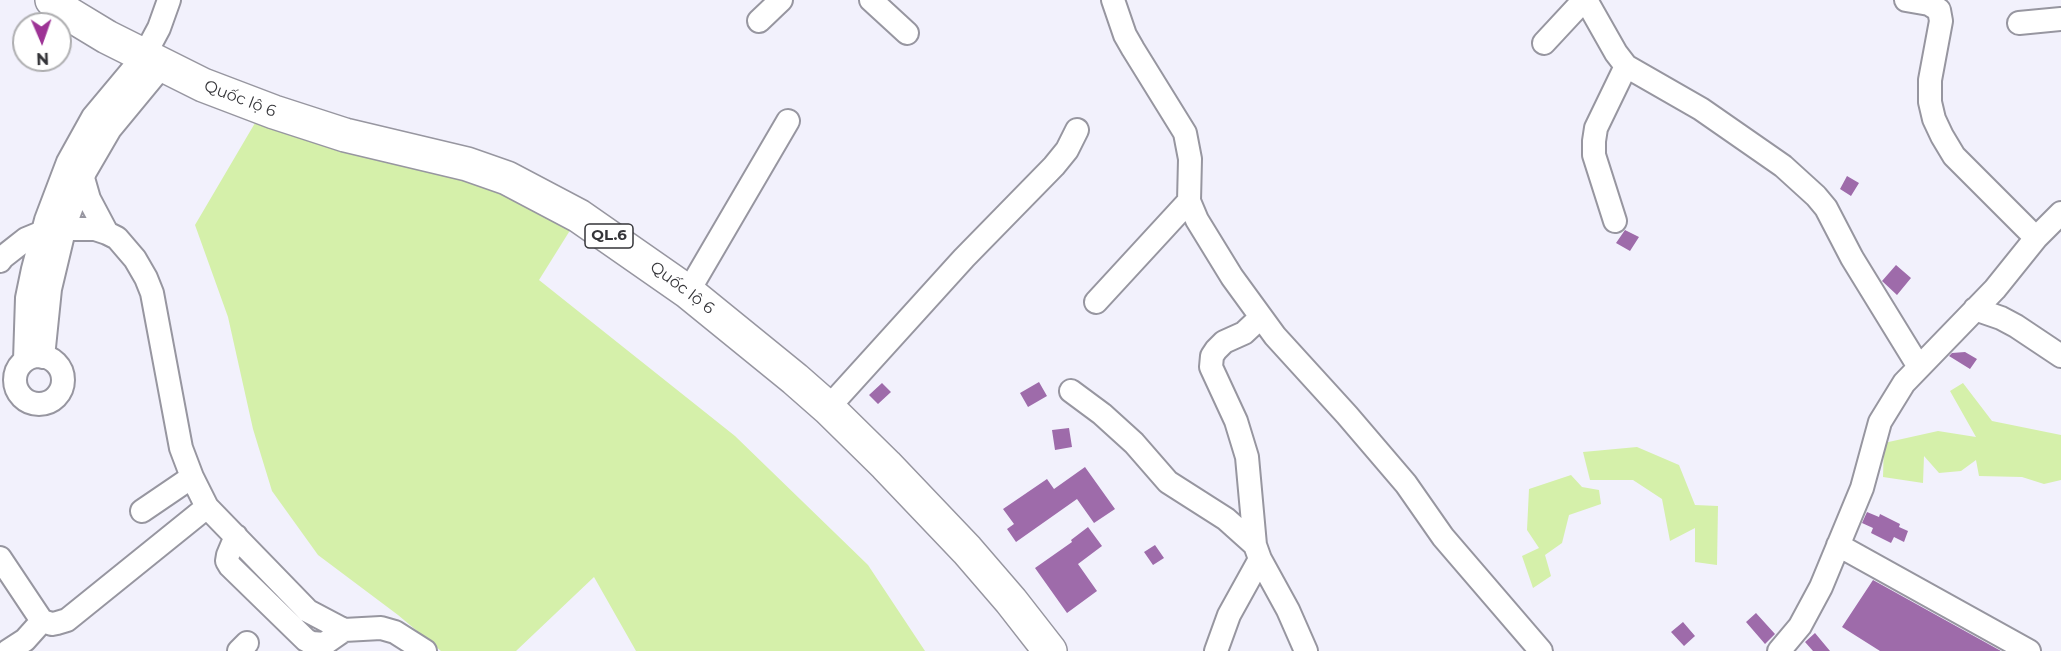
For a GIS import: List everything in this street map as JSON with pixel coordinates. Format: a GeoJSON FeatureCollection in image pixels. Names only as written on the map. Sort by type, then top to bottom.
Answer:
{"type":"FeatureCollection","features":[{"type":"Feature","properties":{"kind":"highway","name":"Quốc lộ 6"},"geometry":{"type":"LineString","coordinates":[[52,0],[78,20],[203,85],[274,112],[345,135],[467,164],[507,178],[579,216],[688,292],[828,408],[960,543],[1011,601],[1050,651]]}},
{"type":"Feature","properties":{"kind":"street"},"geometry":{"type":"LineString","coordinates":[[34,359],[27,298],[54,230],[93,117],[153,61],[159,28],[169,0]]}},
{"type":"Feature","properties":{"kind":"street"},"geometry":{"type":"LineString","coordinates":[[759,21],[781,0]]}},
{"type":"Feature","properties":{"kind":"street"},"geometry":{"type":"LineString","coordinates":[[871,0],[908,33]]}},
{"type":"Feature","properties":{"kind":"street"},"geometry":{"type":"LineString","coordinates":[[1113,0],[1125,35],[1185,133],[1190,159],[1189,201],[1218,256],[1260,318],[1407,484],[1443,537],[1541,651]]}},
{"type":"Feature","properties":{"kind":"street"},"geometry":{"type":"LineString","coordinates":[[1544,43],[1585,0],[1626,66],[1701,109],[1783,166],[1826,208],[1852,258],[1918,366]]}},
{"type":"Feature","properties":{"kind":"street"},"geometry":{"type":"LineString","coordinates":[[1906,0],[1929,4],[1939,10],[1941,21],[1930,80],[1930,102],[1934,119],[1942,136],[1954,156],[2036,238]]}},
{"type":"Feature","properties":{"kind":"street"},"geometry":{"type":"LineString","coordinates":[[2019,23],[2061,19]]}},
{"type":"Feature","properties":{"kind":"street"},"geometry":{"type":"LineString","coordinates":[[1615,221],[1594,155],[1594,141],[1596,128],[1626,66]]}},
{"type":"Feature","properties":{"kind":"street"},"geometry":{"type":"LineString","coordinates":[[688,292],[788,121]]}},
{"type":"Feature","properties":{"kind":"street"},"geometry":{"type":"LineString","coordinates":[[828,408],[964,258],[1054,166],[1067,150],[1077,130]]}},
{"type":"Feature","properties":{"kind":"street"},"geometry":{"type":"LineString","coordinates":[[74,173],[107,233]]}},
{"type":"Feature","properties":{"kind":"street"},"geometry":{"type":"LineString","coordinates":[[1096,302],[1189,201]]}},
{"type":"Feature","properties":{"kind":"street"},"geometry":{"type":"LineString","coordinates":[[1779,651],[1800,626],[1821,587],[1862,488],[1880,422],[1904,383],[2010,272],[2036,238],[2061,213]]}},
{"type":"Feature","properties":{"kind":"street"},"geometry":{"type":"LineString","coordinates":[[0,261],[26,239],[54,230],[95,229],[117,238],[135,260],[152,293],[179,439],[192,477],[207,507],[236,536],[228,555],[227,561],[230,566],[306,640],[312,643],[324,644],[344,630],[381,628],[402,636],[425,651]]}},
{"type":"Feature","properties":{"kind":"street"},"geometry":{"type":"LineString","coordinates":[[1975,309],[2016,326],[2061,356]]}},
{"type":"Feature","properties":{"kind":"street"},"geometry":{"type":"LineString","coordinates":[[1216,651],[1229,615],[1258,552],[1246,457],[1236,421],[1211,367],[1212,356],[1224,342],[1244,333],[1260,318]]}},
{"type":"Feature","properties":{"kind":"street"},"geometry":{"type":"LineString","coordinates":[[1071,392],[1102,414],[1134,443],[1168,482],[1226,519],[1258,552],[1306,651]]}},
{"type":"Feature","properties":{"kind":"street"},"geometry":{"type":"LineString","coordinates":[[142,512],[192,477]]}},
{"type":"Feature","properties":{"kind":"street"},"geometry":{"type":"LineString","coordinates":[[0,558],[42,621],[52,624],[67,620],[207,507]]}},
{"type":"Feature","properties":{"kind":"street"},"geometry":{"type":"LineString","coordinates":[[1838,545],[2029,651]]}},
{"type":"Feature","properties":{"kind":"street"},"geometry":{"type":"LineString","coordinates":[[8,651],[25,640],[42,621]]}},
{"type":"Feature","properties":{"kind":"green space"},"geometry":{"type":"Polygon","coordinates":[[[265,106],[579,216],[539,280],[735,436],[868,565],[925,651],[636,651],[594,577],[516,651],[441,651],[398,615],[318,555],[272,491],[253,429],[228,317],[195,225],[265,106]]]}},
{"type":"Feature","properties":{"kind":"green space"},"geometry":{"type":"Polygon","coordinates":[[[1963,383],[1992,421],[2061,435],[2061,480],[2044,484],[2022,477],[1979,476],[1976,460],[1961,471],[1939,473],[1924,456],[1923,483],[1883,477],[1884,443],[1938,431],[1976,437],[1950,391],[1963,383]]]}},
{"type":"Feature","properties":{"kind":"green space"},"geometry":{"type":"Polygon","coordinates":[[[1637,447],[1679,465],[1695,505],[1718,506],[1717,565],[1695,562],[1695,528],[1670,541],[1662,499],[1633,480],[1590,480],[1583,452],[1637,447]]]}},
{"type":"Feature","properties":{"kind":"green space"},"geometry":{"type":"Polygon","coordinates":[[[1571,475],[1582,487],[1599,490],[1601,504],[1569,515],[1562,543],[1545,555],[1551,576],[1533,588],[1522,556],[1539,548],[1527,530],[1529,489],[1571,475]]]}},
{"type":"Feature","properties":{"kind":"building"},"geometry":{"type":"Polygon","coordinates":[[[1847,176],[1859,183],[1851,196],[1840,189],[1847,176]]]}},
{"type":"Feature","properties":{"kind":"building"},"geometry":{"type":"Polygon","coordinates":[[[1625,230],[1639,237],[1630,251],[1616,243],[1625,230]]]}},
{"type":"Feature","properties":{"kind":"building"},"geometry":{"type":"Polygon","coordinates":[[[1896,265],[1911,278],[1897,295],[1882,281],[1896,265]]]}},
{"type":"Feature","properties":{"kind":"building"},"geometry":{"type":"Polygon","coordinates":[[[1965,352],[1977,359],[1970,369],[1949,356],[1952,353],[1965,352]]]}},
{"type":"Feature","properties":{"kind":"building"},"geometry":{"type":"Polygon","coordinates":[[[1039,382],[1047,396],[1028,407],[1020,393],[1039,382]]]}},
{"type":"Feature","properties":{"kind":"building"},"geometry":{"type":"Polygon","coordinates":[[[882,383],[891,392],[878,404],[869,395],[882,383]]]}},
{"type":"Feature","properties":{"kind":"building"},"geometry":{"type":"Polygon","coordinates":[[[1069,428],[1072,447],[1055,450],[1052,430],[1069,428]]]}},
{"type":"Feature","properties":{"kind":"building"},"geometry":{"type":"Polygon","coordinates":[[[1085,467],[1115,509],[1094,523],[1077,499],[1016,542],[1007,529],[1014,524],[1003,509],[1047,479],[1054,489],[1085,467]]]}},
{"type":"Feature","properties":{"kind":"building"},"geometry":{"type":"Polygon","coordinates":[[[1867,512],[1879,517],[1880,514],[1900,524],[1899,527],[1908,531],[1904,542],[1894,537],[1891,543],[1871,533],[1873,528],[1862,523],[1867,512]]]}},
{"type":"Feature","properties":{"kind":"building"},"geometry":{"type":"Polygon","coordinates":[[[1088,527],[1102,546],[1078,564],[1097,591],[1067,613],[1035,568],[1072,542],[1071,540],[1088,527]]]}},
{"type":"Feature","properties":{"kind":"building"},"geometry":{"type":"Polygon","coordinates":[[[1155,545],[1164,558],[1153,565],[1144,552],[1155,545]]]}},
{"type":"Feature","properties":{"kind":"building"},"geometry":{"type":"Polygon","coordinates":[[[1873,580],[2001,651],[1880,651],[1842,627],[1873,580]]]}},
{"type":"Feature","properties":{"kind":"building"},"geometry":{"type":"Polygon","coordinates":[[[1756,613],[1775,634],[1765,644],[1746,622],[1756,613]]]}},
{"type":"Feature","properties":{"kind":"building"},"geometry":{"type":"Polygon","coordinates":[[[1683,622],[1695,636],[1684,646],[1671,632],[1683,622]]]}},
{"type":"Feature","properties":{"kind":"building"},"geometry":{"type":"Polygon","coordinates":[[[1815,633],[1830,651],[1813,651],[1805,642],[1815,633]]]}}]}
